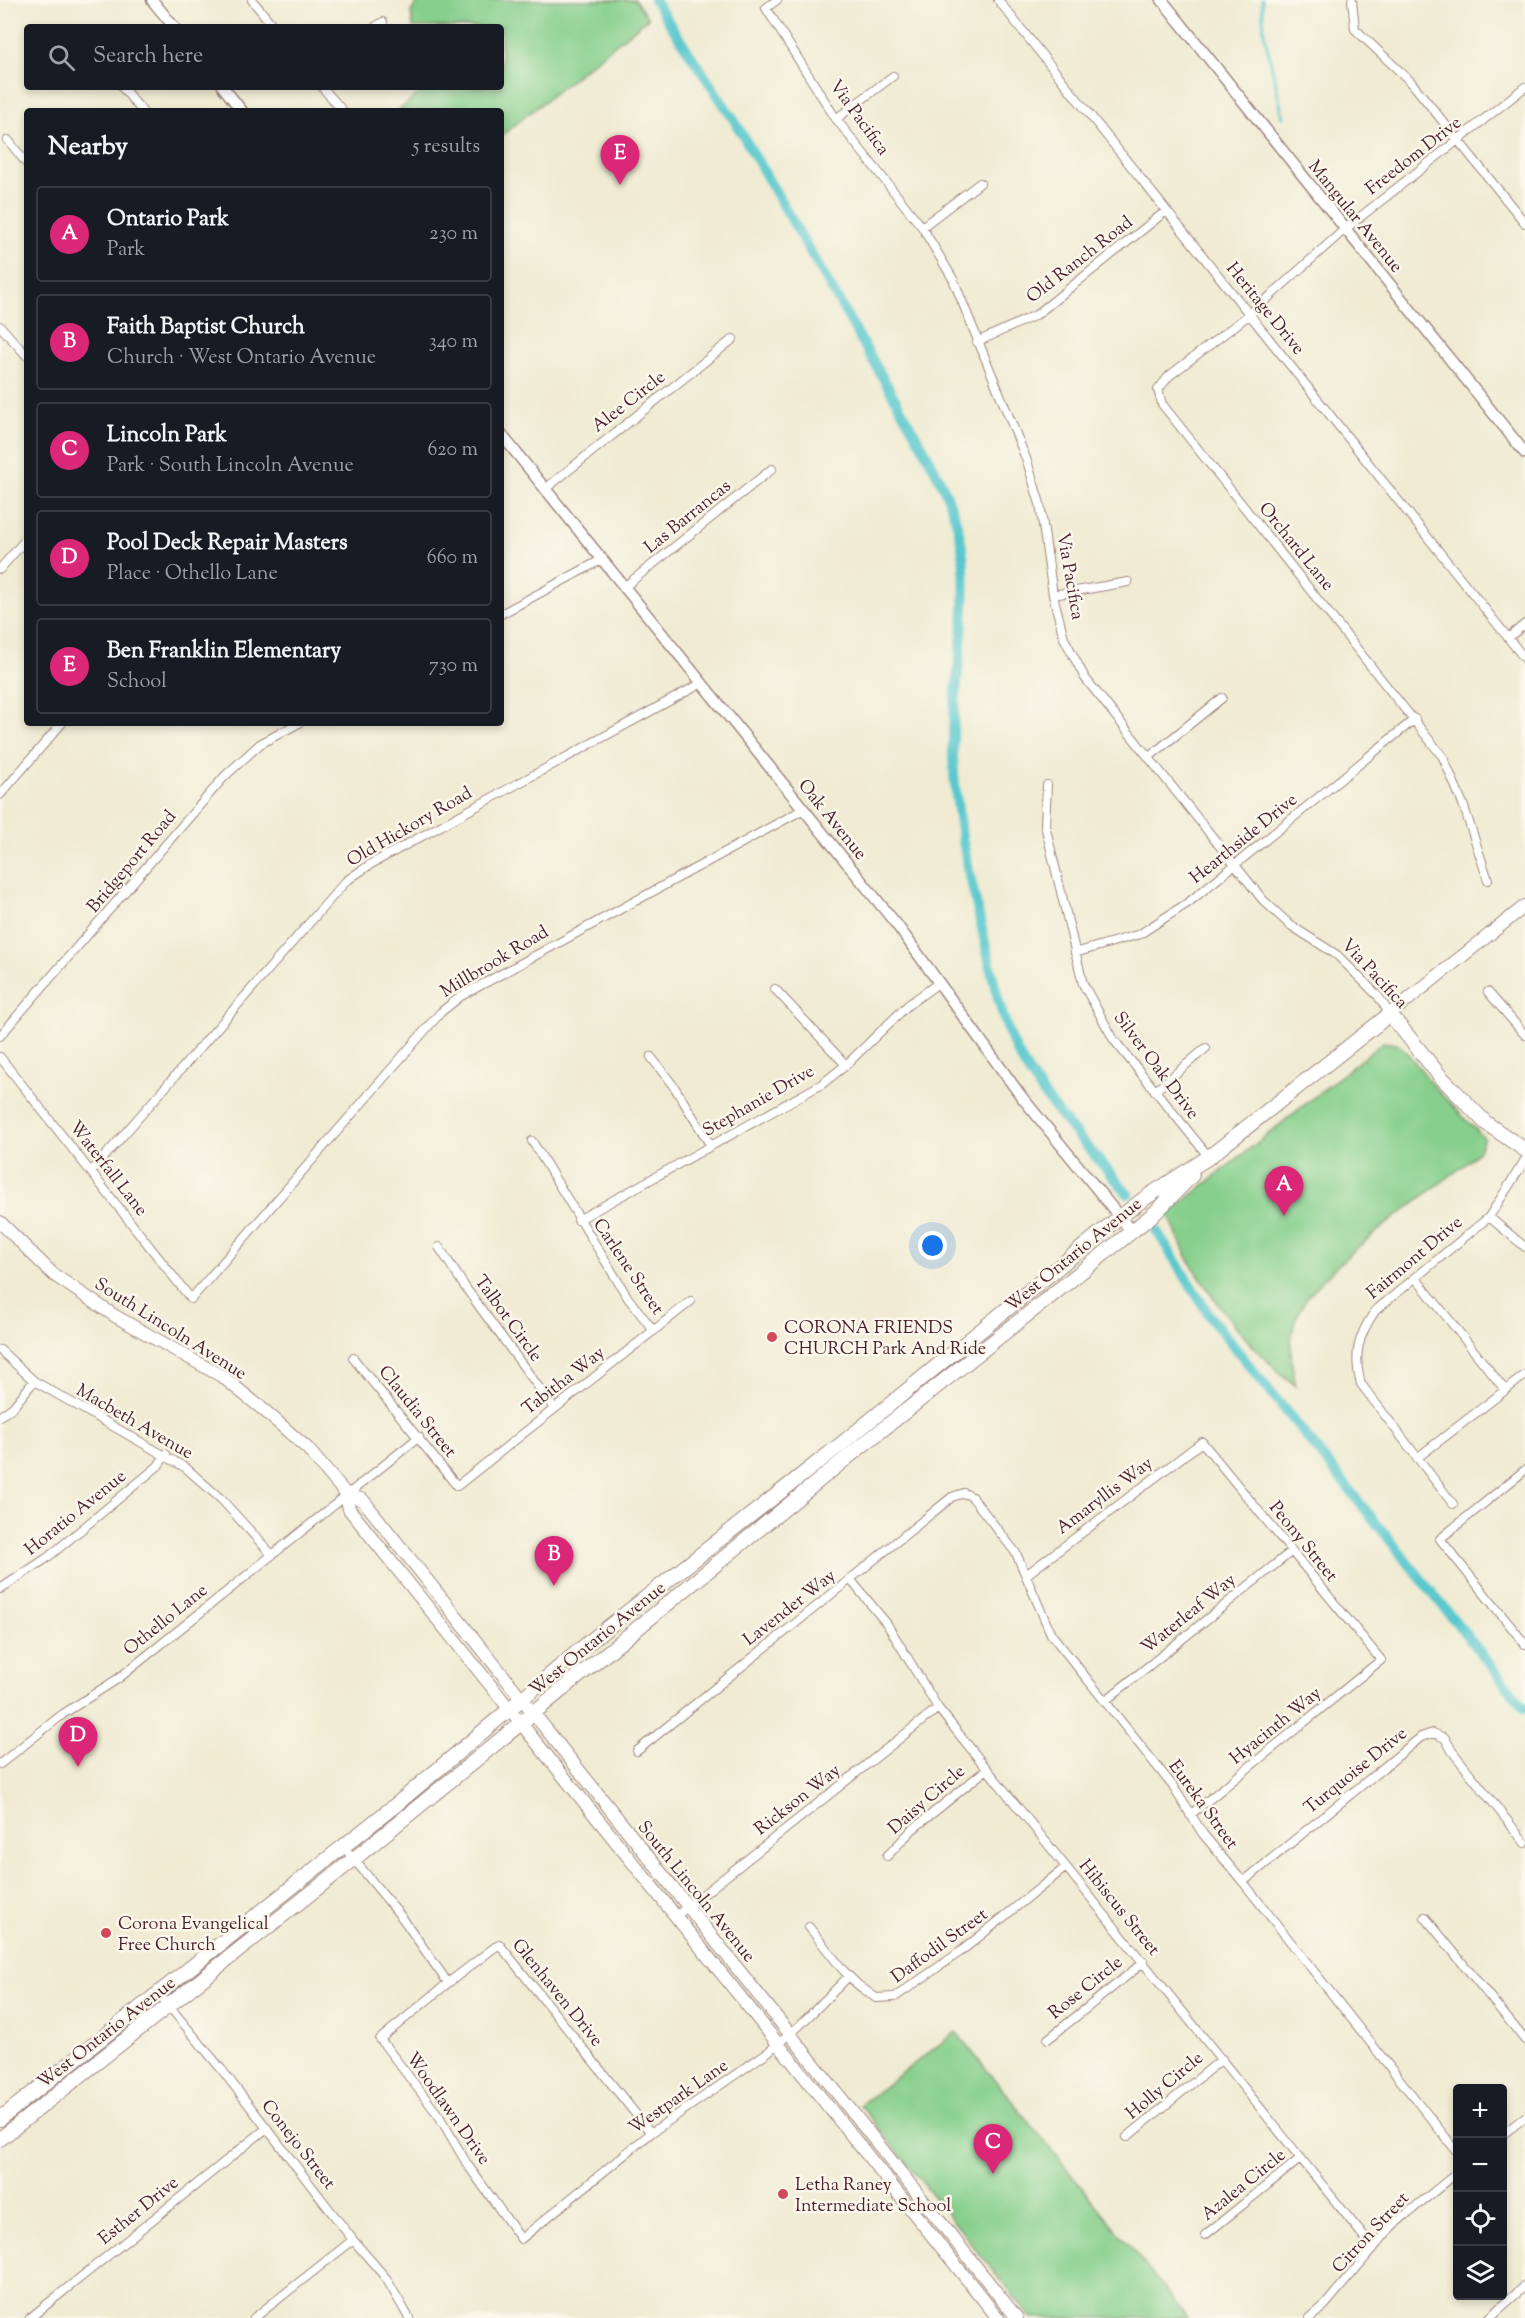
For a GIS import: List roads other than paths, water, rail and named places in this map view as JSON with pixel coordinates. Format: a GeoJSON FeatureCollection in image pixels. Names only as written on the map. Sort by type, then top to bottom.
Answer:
{"type":"FeatureCollection","features":[{"type":"Feature","properties":{"kind":"main road","name":"West Ontario Avenue"},"geometry":{"type":"LineString","coordinates":[[0,2119],[343,1846],[521,1699],[874,1418],[1120,1217],[1209,1157],[1525,906]]}},
{"type":"Feature","properties":{"kind":"main road","name":"Via Pacifica"},"geometry":{"type":"LineString","coordinates":[[1390,1014],[1440,1076],[1486,1123],[1525,1150]]}},
{"type":"Feature","properties":{"kind":"main road","name":"West Ontario Avenue"},"geometry":{"type":"LineString","coordinates":[[0,2139],[354,1859],[849,1456],[1132,1232],[1209,1157]]}},
{"type":"Feature","properties":{"kind":"main road","name":"South Lincoln Avenue"},"geometry":{"type":"LineString","coordinates":[[0,1222],[54,1275],[115,1316],[223,1377],[307,1448],[346,1494],[349,1509],[998,2318]]}},
{"type":"Feature","properties":{"kind":"main road","name":"South Lincoln Avenue"},"geometry":{"type":"LineString","coordinates":[[346,1494],[363,1500],[1017,2318]]}},
{"type":"Feature","properties":{"kind":"street"},"geometry":{"type":"LineString","coordinates":[[152,0],[172,24]]}},
{"type":"Feature","properties":{"kind":"street"},"geometry":{"type":"LineString","coordinates":[[252,0],[272,24]]}},
{"type":"Feature","properties":{"kind":"street","name":"Via Pacifica"},"geometry":{"type":"LineString","coordinates":[[777,0],[766,8],[836,119],[922,227],[953,279],[1027,461],[1040,504],[1053,595],[1064,638],[1084,678],[1263,900],[1290,925],[1337,956],[1378,996],[1390,1014]]}},
{"type":"Feature","properties":{"kind":"street","name":"Heritage Drive"},"geometry":{"type":"LineString","coordinates":[[998,0],[1525,658]]}},
{"type":"Feature","properties":{"kind":"street","name":"Mangular Avenue"},"geometry":{"type":"LineString","coordinates":[[1162,0],[1525,453]]}},
{"type":"Feature","properties":{"kind":"street"},"geometry":{"type":"LineString","coordinates":[[1352,0],[1355,30],[1411,82],[1525,223]]}},
{"type":"Feature","properties":{"kind":"street"},"geometry":{"type":"LineString","coordinates":[[836,119],[893,76]]}},
{"type":"Feature","properties":{"kind":"street","name":"Freedom Drive"},"geometry":{"type":"LineString","coordinates":[[1158,390],[1169,376],[1250,314],[1345,229],[1525,87]]}},
{"type":"Feature","properties":{"kind":"street"},"geometry":{"type":"LineString","coordinates":[[124,90],[140,108]]}},
{"type":"Feature","properties":{"kind":"street"},"geometry":{"type":"LineString","coordinates":[[225,90],[240,108]]}},
{"type":"Feature","properties":{"kind":"street"},"geometry":{"type":"LineString","coordinates":[[325,90],[341,108]]}},
{"type":"Feature","properties":{"kind":"street"},"geometry":{"type":"LineString","coordinates":[[8,140],[24,160]]}},
{"type":"Feature","properties":{"kind":"street"},"geometry":{"type":"LineString","coordinates":[[922,227],[980,183]]}},
{"type":"Feature","properties":{"kind":"street","name":"Old Ranch Road"},"geometry":{"type":"LineString","coordinates":[[977,342],[1036,315],[1166,211]]}},
{"type":"Feature","properties":{"kind":"street"},"geometry":{"type":"LineString","coordinates":[[0,326],[24,353]]}},
{"type":"Feature","properties":{"kind":"street","name":"Alee Circle"},"geometry":{"type":"LineString","coordinates":[[545,489],[733,339]]}},
{"type":"Feature","properties":{"kind":"street","name":"Orchard Lane"},"geometry":{"type":"LineString","coordinates":[[1158,390],[1162,404],[1443,757],[1464,804],[1488,880]]}},
{"type":"Feature","properties":{"kind":"street","name":"Oak Avenue"},"geometry":{"type":"LineString","coordinates":[[504,438],[897,925],[937,984],[1021,1096],[1132,1232]]}},
{"type":"Feature","properties":{"kind":"street","name":"Las Barrancas"},"geometry":{"type":"LineString","coordinates":[[623,588],[772,469]]}},
{"type":"Feature","properties":{"kind":"street"},"geometry":{"type":"LineString","coordinates":[[0,569],[24,541]]}},
{"type":"Feature","properties":{"kind":"street"},"geometry":{"type":"LineString","coordinates":[[504,612],[601,560]]}},
{"type":"Feature","properties":{"kind":"street"},"geometry":{"type":"LineString","coordinates":[[1053,595],[1128,582]]}},
{"type":"Feature","properties":{"kind":"street"},"geometry":{"type":"LineString","coordinates":[[1509,637],[1525,624]]}},
{"type":"Feature","properties":{"kind":"street","name":"Old Hickory Road"},"geometry":{"type":"LineString","coordinates":[[91,1172],[346,881],[381,858],[702,683]]}},
{"type":"Feature","properties":{"kind":"street"},"geometry":{"type":"LineString","coordinates":[[1149,757],[1222,698]]}},
{"type":"Feature","properties":{"kind":"street","name":"Hearthside Drive"},"geometry":{"type":"LineString","coordinates":[[1075,953],[1140,934],[1189,902],[1415,719]]}},
{"type":"Feature","properties":{"kind":"street"},"geometry":{"type":"LineString","coordinates":[[0,795],[59,726]]}},
{"type":"Feature","properties":{"kind":"street","name":"Bridgeport Road"},"geometry":{"type":"LineString","coordinates":[[0,1036],[225,776],[260,744],[293,726]]}},
{"type":"Feature","properties":{"kind":"street","name":"Silver Oak Drive"},"geometry":{"type":"LineString","coordinates":[[1047,785],[1045,825],[1083,984],[1114,1040],[1209,1157]]}},
{"type":"Feature","properties":{"kind":"street","name":"Millbrook Road"},"geometry":{"type":"LineString","coordinates":[[190,1299],[441,1012],[461,996],[804,809]]}},
{"type":"Feature","properties":{"kind":"street","name":"Stephanie Drive"},"geometry":{"type":"LineString","coordinates":[[578,1220],[794,1101],[846,1065],[880,1029],[937,984]]}},
{"type":"Feature","properties":{"kind":"street"},"geometry":{"type":"LineString","coordinates":[[775,989],[846,1065]]}},
{"type":"Feature","properties":{"kind":"street"},"geometry":{"type":"LineString","coordinates":[[1488,992],[1525,1035]]}},
{"type":"Feature","properties":{"kind":"street"},"geometry":{"type":"LineString","coordinates":[[1155,1091],[1206,1048]]}},
{"type":"Feature","properties":{"kind":"street","name":"Waterfall Lane"},"geometry":{"type":"LineString","coordinates":[[0,1057],[190,1299]]}},
{"type":"Feature","properties":{"kind":"street"},"geometry":{"type":"LineString","coordinates":[[651,1057],[675,1088],[711,1146]]}},
{"type":"Feature","properties":{"kind":"street","name":"Carlene Street"},"geometry":{"type":"LineString","coordinates":[[532,1141],[578,1220],[628,1298],[654,1331]]}},
{"type":"Feature","properties":{"kind":"street","name":"Fairmont Drive"},"geometry":{"type":"LineString","coordinates":[[1453,1504],[1373,1404],[1361,1384],[1355,1364],[1362,1329],[1375,1311],[1489,1216],[1525,1160]]}},
{"type":"Feature","properties":{"kind":"street"},"geometry":{"type":"LineString","coordinates":[[1489,1216],[1525,1247]]}},
{"type":"Feature","properties":{"kind":"street","name":"Talbot Circle"},"geometry":{"type":"LineString","coordinates":[[439,1247],[465,1287],[554,1408]]}},
{"type":"Feature","properties":{"kind":"street"},"geometry":{"type":"LineString","coordinates":[[1415,1277],[1505,1390]]}},
{"type":"Feature","properties":{"kind":"street","name":"Tabitha Way"},"geometry":{"type":"LineString","coordinates":[[457,1486],[691,1301]]}},
{"type":"Feature","properties":{"kind":"street","name":"Macbeth Avenue"},"geometry":{"type":"LineString","coordinates":[[0,1350],[34,1381],[166,1454],[222,1500],[272,1555]]}},
{"type":"Feature","properties":{"kind":"street","name":"Claudia Street"},"geometry":{"type":"LineString","coordinates":[[353,1358],[457,1486]]}},
{"type":"Feature","properties":{"kind":"street"},"geometry":{"type":"LineString","coordinates":[[1417,1458],[1525,1375]]}},
{"type":"Feature","properties":{"kind":"street"},"geometry":{"type":"LineString","coordinates":[[0,1416],[13,1407],[34,1381]]}},
{"type":"Feature","properties":{"kind":"street","name":"Othello Lane"},"geometry":{"type":"LineString","coordinates":[[0,1764],[63,1714],[119,1678],[419,1437]]}},
{"type":"Feature","properties":{"kind":"street","name":"Peony Street"},"geometry":{"type":"LineString","coordinates":[[1202,1442],[1381,1660]]}},
{"type":"Feature","properties":{"kind":"street","name":"Amaryllis Way"},"geometry":{"type":"LineString","coordinates":[[1026,1575],[1202,1442]]}},
{"type":"Feature","properties":{"kind":"street","name":"Horatio Avenue"},"geometry":{"type":"LineString","coordinates":[[0,1589],[47,1558],[158,1466],[166,1454]]}},
{"type":"Feature","properties":{"kind":"street"},"geometry":{"type":"LineString","coordinates":[[1525,1470],[1440,1539],[1525,1644]]}},
{"type":"Feature","properties":{"kind":"street","name":"Eureka Street"},"geometry":{"type":"LineString","coordinates":[[964,1493],[972,1497],[1016,1553],[1051,1634],[1172,1785],[1203,1834],[1453,2147]]}},
{"type":"Feature","properties":{"kind":"street","name":"Lavender Way"},"geometry":{"type":"LineString","coordinates":[[637,1751],[952,1497],[964,1493]]}},
{"type":"Feature","properties":{"kind":"street","name":"Waterleaf Way"},"geometry":{"type":"LineString","coordinates":[[1105,1701],[1292,1551]]}},
{"type":"Feature","properties":{"kind":"street","name":"Hibiscus Street"},"geometry":{"type":"LineString","coordinates":[[850,1579],[886,1624],[938,1708],[1374,2248]]}},
{"type":"Feature","properties":{"kind":"street","name":"Hyacinth Way"},"geometry":{"type":"LineString","coordinates":[[1190,1815],[1381,1660]]}},
{"type":"Feature","properties":{"kind":"street","name":"Rickson Way"},"geometry":{"type":"LineString","coordinates":[[676,1916],[938,1708]]}},
{"type":"Feature","properties":{"kind":"street","name":"Turquoise Drive"},"geometry":{"type":"LineString","coordinates":[[1243,1882],[1421,1737],[1433,1733],[1445,1738],[1452,1751],[1525,1843]]}},
{"type":"Feature","properties":{"kind":"street","name":"Daisy Circle"},"geometry":{"type":"LineString","coordinates":[[887,1856],[912,1830],[987,1769]]}},
{"type":"Feature","properties":{"kind":"street"},"geometry":{"type":"LineString","coordinates":[[343,1846],[403,1919],[448,1983]]}},
{"type":"Feature","properties":{"kind":"street","name":"Daffodil Street"},"geometry":{"type":"LineString","coordinates":[[809,1927],[849,1976],[876,1998],[895,1997],[960,1952],[1066,1867]]}},
{"type":"Feature","properties":{"kind":"street"},"geometry":{"type":"LineString","coordinates":[[1425,1917],[1525,2040]]}},
{"type":"Feature","properties":{"kind":"street","name":"Glenhaven Drive"},"geometry":{"type":"LineString","coordinates":[[448,1983],[499,1944],[651,2133]]}},
{"type":"Feature","properties":{"kind":"street","name":"Rose Circle"},"geometry":{"type":"LineString","coordinates":[[1048,2039],[1144,1962]]}},
{"type":"Feature","properties":{"kind":"street","name":"Westpark Lane"},"geometry":{"type":"LineString","coordinates":[[521,2240],[651,2133],[717,2090],[789,2035],[849,1976]]}},
{"type":"Feature","properties":{"kind":"street","name":"Woodlawn Drive"},"geometry":{"type":"LineString","coordinates":[[448,1983],[380,2039],[439,2116],[467,2164],[521,2240]]}},
{"type":"Feature","properties":{"kind":"street","name":"Conejo Street"},"geometry":{"type":"LineString","coordinates":[[159,1994],[267,2128],[353,2240],[386,2278],[409,2318]]}},
{"type":"Feature","properties":{"kind":"street","name":"Holly Circle"},"geometry":{"type":"LineString","coordinates":[[1127,2137],[1222,2059]]}},
{"type":"Feature","properties":{"kind":"street"},"geometry":{"type":"LineString","coordinates":[[1507,2132],[1525,2117]]}},
{"type":"Feature","properties":{"kind":"street","name":"Esther Drive"},"geometry":{"type":"LineString","coordinates":[[30,2318],[267,2128]]}},
{"type":"Feature","properties":{"kind":"street","name":"Azalea Circle"},"geometry":{"type":"LineString","coordinates":[[1205,2235],[1301,2158]]}},
{"type":"Feature","properties":{"kind":"street","name":"Citron Street"},"geometry":{"type":"LineString","coordinates":[[1310,2318],[1325,2305],[1393,2225],[1453,2176]]}},
{"type":"Feature","properties":{"kind":"street"},"geometry":{"type":"LineString","coordinates":[[254,2318],[353,2240]]}},
{"type":"Feature","properties":{"kind":"street"},"geometry":{"type":"LineString","coordinates":[[1489,2318],[1525,2286]]}},
{"type":"Feature","properties":{"kind":"waterway"},"geometry":{"type":"LineString","coordinates":[[654,0],[734,120],[924,449],[949,500],[961,541],[964,580],[964,605],[953,730],[954,778],[964,847],[999,1002],[1015,1048],[1034,1080],[1059,1114],[1128,1194]]}},
{"type":"Feature","properties":{"kind":"waterway"},"geometry":{"type":"LineString","coordinates":[[1262,0],[1264,32],[1283,117]]}},
{"type":"Feature","properties":{"kind":"waterway"},"geometry":{"type":"LineString","coordinates":[[1156,1230],[1211,1318],[1525,1708]]}},
{"type":"Feature","properties":{"kind":"place","name":"Ben Franklin Elementary"},"geometry":{"type":"Point","coordinates":[620,185]}},
{"type":"Feature","properties":{"kind":"place","name":"Ontario Park"},"geometry":{"type":"Point","coordinates":[1284,1216]}},
{"type":"Feature","properties":{"kind":"place","name":"CORONA FRIENDS CHURCH Park And Ride"},"geometry":{"type":"Point","coordinates":[772,1337]}},
{"type":"Feature","properties":{"kind":"place","name":"Faith Baptist Church"},"geometry":{"type":"Point","coordinates":[554,1586]}},
{"type":"Feature","properties":{"kind":"place","name":"Pool Deck Repair Masters"},"geometry":{"type":"Point","coordinates":[78,1767]}},
{"type":"Feature","properties":{"kind":"place","name":"Corona Evangelical Free Church"},"geometry":{"type":"Point","coordinates":[106,1933]}},
{"type":"Feature","properties":{"kind":"place","name":"Lincoln Park"},"geometry":{"type":"Point","coordinates":[993,2174]}},
{"type":"Feature","properties":{"kind":"place","name":"Letha Raney Intermediate School"},"geometry":{"type":"Point","coordinates":[783,2194]}}]}
